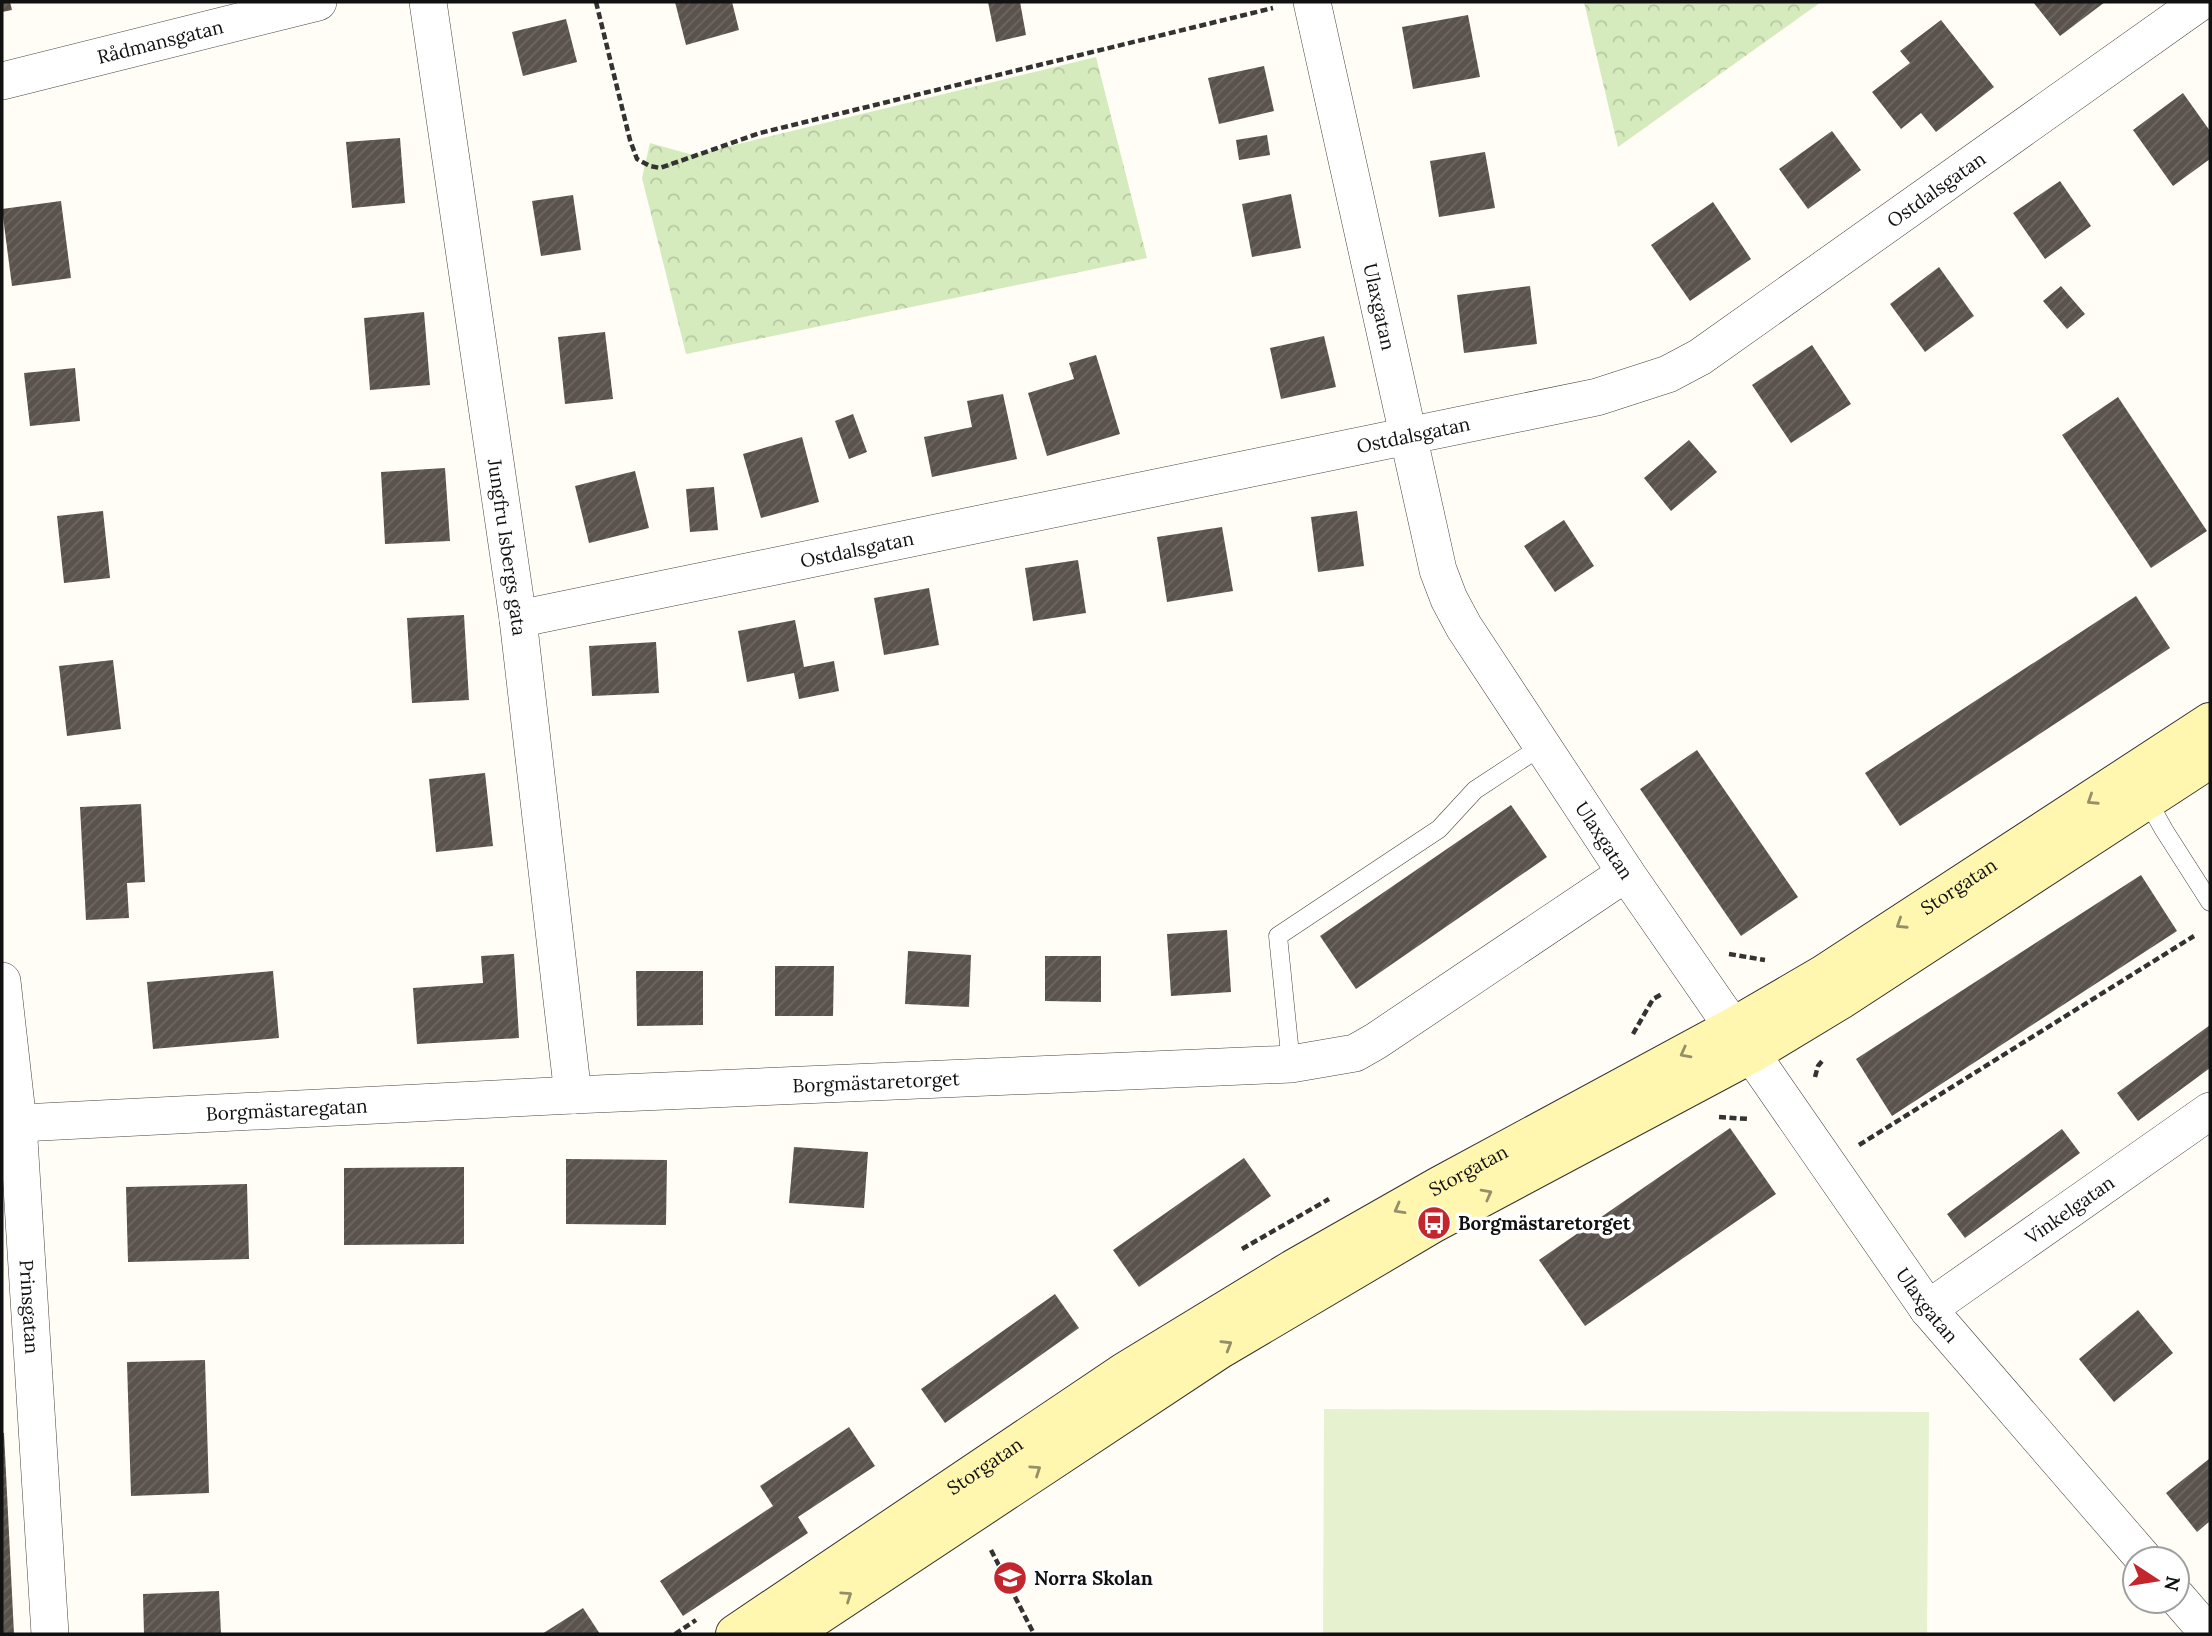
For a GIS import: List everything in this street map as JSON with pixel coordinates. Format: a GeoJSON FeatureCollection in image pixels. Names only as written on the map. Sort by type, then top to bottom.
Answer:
{"type":"FeatureCollection","features":[{"type":"Feature","properties":{"kind":"main road","name":"Storgatan"},"geometry":{"type":"LineString","coordinates":[[735,1634],[1124,1372],[1293,1269],[1452,1179],[1743,1040],[1839,1001],[2140,787],[2210,722]]}},
{"type":"Feature","properties":{"kind":"main road","name":"Storgatan"},"geometry":{"type":"LineString","coordinates":[[2140,787],[2210,759]]}},
{"type":"Feature","properties":{"kind":"main road","name":"Storgatan"},"geometry":{"type":"LineString","coordinates":[[790,1634],[1219,1350],[1743,1040]]}},
{"type":"Feature","properties":{"kind":"street","name":"Rådmansgatan"},"geometry":{"type":"LineString","coordinates":[[2,81],[318,2]]}},
{"type":"Feature","properties":{"kind":"street","name":"Jungfru Isbergs gata"},"geometry":{"type":"LineString","coordinates":[[428,2],[518,619],[573,1095]]}},
{"type":"Feature","properties":{"kind":"street","name":"Ulaxgatan"},"geometry":{"type":"LineString","coordinates":[[1312,2],[1438,570],[1449,599],[1464,627],[1626,873],[1928,1309],[2132,1545]]}},
{"type":"Feature","properties":{"kind":"street","name":"Ostdalsgatan"},"geometry":{"type":"LineString","coordinates":[[518,619],[1597,397],[1668,374],[1700,357],[2200,2]]}},
{"type":"Feature","properties":{"kind":"street","name":"Borgmästaretorget"},"geometry":{"type":"LineString","coordinates":[[573,1095],[1291,1064],[1355,1053],[1626,873]]}},
{"type":"Feature","properties":{"kind":"street","name":"Prinsgatan"},"geometry":{"type":"LineString","coordinates":[[2,981],[10,1124],[50,1634]]}},
{"type":"Feature","properties":{"kind":"street","name":"Borgmästaregatan"},"geometry":{"type":"LineString","coordinates":[[10,1124],[573,1095]]}},
{"type":"Feature","properties":{"kind":"street","name":"Vinkelgatan"},"geometry":{"type":"LineString","coordinates":[[1928,1309],[2210,1111]]}},
{"type":"Feature","properties":{"kind":"street"},"geometry":{"type":"LineString","coordinates":[[2191,1613],[2209,1634]]}},
{"type":"Feature","properties":{"kind":"lane"},"geometry":{"type":"LineString","coordinates":[[1291,1064],[1278,936],[1439,829],[1475,790],[1542,746]]}},
{"type":"Feature","properties":{"kind":"lane"},"geometry":{"type":"LineString","coordinates":[[2140,787],[2210,902]]}},
{"type":"Feature","properties":{"kind":"path"},"geometry":{"type":"LineString","coordinates":[[596,2],[637,159],[660,168],[760,133],[1274,8]]}},
{"type":"Feature","properties":{"kind":"path"},"geometry":{"type":"LineString","coordinates":[[1829,1164],[2194,936]]}},
{"type":"Feature","properties":{"kind":"path"},"geometry":{"type":"LineString","coordinates":[[989,1546],[1034,1634]]}},
{"type":"Feature","properties":{"kind":"green space"},"geometry":{"type":"Polygon","coordinates":[[[1584,2],[1821,2],[1618,147],[1584,2]]]}},
{"type":"Feature","properties":{"kind":"green space"},"geometry":{"type":"Polygon","coordinates":[[[1096,57],[1147,258],[686,354],[642,178],[650,143],[693,155],[1096,57]]]}},
{"type":"Feature","properties":{"kind":"green space"},"geometry":{"type":"Polygon","coordinates":[[[1324,1409],[1929,1412],[1927,1634],[1323,1634],[1324,1409]]]}},
{"type":"Feature","properties":{"kind":"building"},"geometry":{"type":"Polygon","coordinates":[[[2,2],[10,2],[12,10],[2,12],[2,2]]]}},
{"type":"Feature","properties":{"kind":"building"},"geometry":{"type":"Polygon","coordinates":[[[675,2],[732,2],[739,30],[686,45],[675,2]]]}},
{"type":"Feature","properties":{"kind":"building"},"geometry":{"type":"Polygon","coordinates":[[[988,2],[1020,2],[1026,35],[996,42],[988,2]]]}},
{"type":"Feature","properties":{"kind":"building"},"geometry":{"type":"Polygon","coordinates":[[[2033,2],[2105,2],[2060,36],[2033,2]]]}},
{"type":"Feature","properties":{"kind":"building"},"geometry":{"type":"Polygon","coordinates":[[[1468,15],[1480,77],[1413,89],[1402,27],[1468,15]]]}},
{"type":"Feature","properties":{"kind":"building"},"geometry":{"type":"Polygon","coordinates":[[[566,19],[577,62],[523,76],[512,32],[566,19]]]}},
{"type":"Feature","properties":{"kind":"building"},"geometry":{"type":"Polygon","coordinates":[[[1941,20],[1994,87],[1936,132],[1921,113],[1901,129],[1872,92],[1910,63],[1900,51],[1941,20]]]}},
{"type":"Feature","properties":{"kind":"building"},"geometry":{"type":"Polygon","coordinates":[[[1264,66],[1274,111],[1219,124],[1208,78],[1264,66]]]}},
{"type":"Feature","properties":{"kind":"building"},"geometry":{"type":"Polygon","coordinates":[[[2183,93],[2210,131],[2210,159],[2173,186],[2133,130],[2183,93]]]}},
{"type":"Feature","properties":{"kind":"building"},"geometry":{"type":"Polygon","coordinates":[[[1832,131],[1861,170],[1808,209],[1779,169],[1832,131]]]}},
{"type":"Feature","properties":{"kind":"building"},"geometry":{"type":"Polygon","coordinates":[[[1267,135],[1270,155],[1239,160],[1236,140],[1267,135]]]}},
{"type":"Feature","properties":{"kind":"building"},"geometry":{"type":"Polygon","coordinates":[[[400,138],[405,203],[352,208],[346,142],[400,138]]]}},
{"type":"Feature","properties":{"kind":"building"},"geometry":{"type":"Polygon","coordinates":[[[1485,152],[1495,208],[1439,217],[1430,161],[1485,152]]]}},
{"type":"Feature","properties":{"kind":"building"},"geometry":{"type":"Polygon","coordinates":[[[2060,181],[2091,226],[2045,259],[2013,213],[2060,181]]]}},
{"type":"Feature","properties":{"kind":"building"},"geometry":{"type":"Polygon","coordinates":[[[1291,194],[1301,248],[1252,257],[1242,204],[1291,194]]]}},
{"type":"Feature","properties":{"kind":"building"},"geometry":{"type":"Polygon","coordinates":[[[573,195],[581,250],[541,256],[532,201],[573,195]]]}},
{"type":"Feature","properties":{"kind":"building"},"geometry":{"type":"Polygon","coordinates":[[[61,201],[71,278],[12,286],[2,209],[61,201]]]}},
{"type":"Feature","properties":{"kind":"building"},"geometry":{"type":"Polygon","coordinates":[[[1713,202],[1751,259],[1690,301],[1651,245],[1713,202]]]}},
{"type":"Feature","properties":{"kind":"building"},"geometry":{"type":"Polygon","coordinates":[[[1939,267],[1974,316],[1925,352],[1890,304],[1939,267]]]}},
{"type":"Feature","properties":{"kind":"building"},"geometry":{"type":"Polygon","coordinates":[[[1530,286],[1537,344],[1464,353],[1457,295],[1530,286]]]}},
{"type":"Feature","properties":{"kind":"building"},"geometry":{"type":"Polygon","coordinates":[[[2061,286],[2085,314],[2067,329],[2043,301],[2061,286]]]}},
{"type":"Feature","properties":{"kind":"building"},"geometry":{"type":"Polygon","coordinates":[[[424,312],[430,385],[370,390],[364,318],[424,312]]]}},
{"type":"Feature","properties":{"kind":"building"},"geometry":{"type":"Polygon","coordinates":[[[605,332],[613,399],[565,404],[558,337],[605,332]]]}},
{"type":"Feature","properties":{"kind":"building"},"geometry":{"type":"Polygon","coordinates":[[[1324,336],[1336,387],[1281,399],[1270,348],[1324,336]]]}},
{"type":"Feature","properties":{"kind":"building"},"geometry":{"type":"Polygon","coordinates":[[[1812,345],[1851,404],[1791,443],[1752,385],[1812,345]]]}},
{"type":"Feature","properties":{"kind":"building"},"geometry":{"type":"Polygon","coordinates":[[[1096,355],[1120,434],[1047,456],[1028,393],[1074,379],[1069,363],[1096,355]]]}},
{"type":"Feature","properties":{"kind":"building"},"geometry":{"type":"Polygon","coordinates":[[[75,368],[80,421],[30,426],[24,373],[75,368]]]}},
{"type":"Feature","properties":{"kind":"building"},"geometry":{"type":"Polygon","coordinates":[[[1003,394],[1017,459],[932,477],[924,437],[972,427],[967,401],[1003,394]]]}},
{"type":"Feature","properties":{"kind":"building"},"geometry":{"type":"Polygon","coordinates":[[[2118,397],[2207,531],[2151,568],[2062,435],[2118,397]]]}},
{"type":"Feature","properties":{"kind":"building"},"geometry":{"type":"Polygon","coordinates":[[[853,414],[867,452],[849,459],[835,421],[853,414]]]}},
{"type":"Feature","properties":{"kind":"building"},"geometry":{"type":"Polygon","coordinates":[[[802,437],[819,502],[761,518],[743,454],[802,437]]]}},
{"type":"Feature","properties":{"kind":"building"},"geometry":{"type":"Polygon","coordinates":[[[1689,440],[1717,472],[1671,511],[1644,478],[1689,440]]]}},
{"type":"Feature","properties":{"kind":"building"},"geometry":{"type":"Polygon","coordinates":[[[445,468],[450,541],[385,544],[381,472],[445,468]]]}},
{"type":"Feature","properties":{"kind":"building"},"geometry":{"type":"Polygon","coordinates":[[[635,471],[649,528],[589,543],[575,486],[635,471]]]}},
{"type":"Feature","properties":{"kind":"building"},"geometry":{"type":"Polygon","coordinates":[[[714,487],[718,530],[690,532],[686,489],[714,487]]]}},
{"type":"Feature","properties":{"kind":"building"},"geometry":{"type":"Polygon","coordinates":[[[103,511],[110,578],[64,583],[57,516],[103,511]]]}},
{"type":"Feature","properties":{"kind":"building"},"geometry":{"type":"Polygon","coordinates":[[[1357,511],[1364,566],[1318,572],[1311,517],[1357,511]]]}},
{"type":"Feature","properties":{"kind":"building"},"geometry":{"type":"Polygon","coordinates":[[[1564,520],[1594,566],[1555,592],[1524,546],[1564,520]]]}},
{"type":"Feature","properties":{"kind":"building"},"geometry":{"type":"Polygon","coordinates":[[[1222,527],[1233,591],[1167,602],[1157,537],[1222,527]]]}},
{"type":"Feature","properties":{"kind":"building"},"geometry":{"type":"Polygon","coordinates":[[[1078,560],[1086,613],[1033,621],[1025,568],[1078,560]]]}},
{"type":"Feature","properties":{"kind":"building"},"geometry":{"type":"Polygon","coordinates":[[[929,588],[939,645],[884,655],[874,598],[929,588]]]}},
{"type":"Feature","properties":{"kind":"building"},"geometry":{"type":"Polygon","coordinates":[[[2136,596],[2170,648],[1900,826],[1865,773],[2136,596]]]}},
{"type":"Feature","properties":{"kind":"building"},"geometry":{"type":"Polygon","coordinates":[[[464,615],[469,700],[412,703],[407,618],[464,615]]]}},
{"type":"Feature","properties":{"kind":"building"},"geometry":{"type":"Polygon","coordinates":[[[795,620],[804,667],[834,661],[839,691],[799,699],[794,673],[747,682],[738,631],[795,620]]]}},
{"type":"Feature","properties":{"kind":"building"},"geometry":{"type":"Polygon","coordinates":[[[656,642],[659,693],[592,696],[589,646],[656,642]]]}},
{"type":"Feature","properties":{"kind":"building"},"geometry":{"type":"Polygon","coordinates":[[[113,660],[121,729],[67,736],[59,666],[113,660]]]}},
{"type":"Feature","properties":{"kind":"building"},"geometry":{"type":"Polygon","coordinates":[[[1697,750],[1798,897],[1741,936],[1640,789],[1697,750]]]}},
{"type":"Feature","properties":{"kind":"building"},"geometry":{"type":"Polygon","coordinates":[[[485,773],[493,846],[436,852],[429,779],[485,773]]]}},
{"type":"Feature","properties":{"kind":"building"},"geometry":{"type":"Polygon","coordinates":[[[141,804],[145,882],[127,883],[129,918],[86,920],[80,807],[141,804]]]}},
{"type":"Feature","properties":{"kind":"building"},"geometry":{"type":"Polygon","coordinates":[[[1511,805],[1547,857],[1356,989],[1320,936],[1511,805]]]}},
{"type":"Feature","properties":{"kind":"building"},"geometry":{"type":"Polygon","coordinates":[[[2141,875],[2177,931],[1892,1116],[1856,1059],[2141,875]]]}},
{"type":"Feature","properties":{"kind":"building"},"geometry":{"type":"Polygon","coordinates":[[[1227,930],[1231,992],[1171,996],[1167,934],[1227,930]]]}},
{"type":"Feature","properties":{"kind":"building"},"geometry":{"type":"Polygon","coordinates":[[[908,951],[971,955],[969,1007],[905,1004],[908,951]]]}},
{"type":"Feature","properties":{"kind":"building"},"geometry":{"type":"Polygon","coordinates":[[[514,954],[519,1038],[417,1044],[413,988],[483,983],[481,956],[514,954]]]}},
{"type":"Feature","properties":{"kind":"building"},"geometry":{"type":"Polygon","coordinates":[[[1045,956],[1101,956],[1101,1002],[1045,1001],[1045,956]]]}},
{"type":"Feature","properties":{"kind":"building"},"geometry":{"type":"Polygon","coordinates":[[[775,966],[834,966],[833,1016],[775,1016],[775,966]]]}},
{"type":"Feature","properties":{"kind":"building"},"geometry":{"type":"Polygon","coordinates":[[[273,971],[279,1038],[153,1049],[147,982],[273,971]]]}},
{"type":"Feature","properties":{"kind":"building"},"geometry":{"type":"Polygon","coordinates":[[[636,971],[703,971],[703,1025],[637,1026],[636,971]]]}},
{"type":"Feature","properties":{"kind":"building"},"geometry":{"type":"Polygon","coordinates":[[[2210,1025],[2210,1068],[2138,1121],[2117,1093],[2210,1025]]]}},
{"type":"Feature","properties":{"kind":"building"},"geometry":{"type":"Polygon","coordinates":[[[1730,1128],[1776,1194],[1585,1326],[1539,1260],[1730,1128]]]}},
{"type":"Feature","properties":{"kind":"building"},"geometry":{"type":"Polygon","coordinates":[[[2062,1129],[2080,1153],[1965,1238],[1947,1214],[2062,1129]]]}},
{"type":"Feature","properties":{"kind":"building"},"geometry":{"type":"Polygon","coordinates":[[[794,1147],[868,1152],[864,1208],[789,1203],[794,1147]]]}},
{"type":"Feature","properties":{"kind":"building"},"geometry":{"type":"Polygon","coordinates":[[[1244,1158],[1271,1196],[1139,1287],[1113,1250],[1244,1158]]]}},
{"type":"Feature","properties":{"kind":"building"},"geometry":{"type":"Polygon","coordinates":[[[566,1159],[667,1160],[666,1225],[566,1224],[566,1159]]]}},
{"type":"Feature","properties":{"kind":"building"},"geometry":{"type":"Polygon","coordinates":[[[464,1167],[464,1244],[344,1245],[344,1168],[464,1167]]]}},
{"type":"Feature","properties":{"kind":"building"},"geometry":{"type":"Polygon","coordinates":[[[247,1184],[249,1259],[128,1262],[126,1187],[247,1184]]]}},
{"type":"Feature","properties":{"kind":"building"},"geometry":{"type":"Polygon","coordinates":[[[1055,1294],[1079,1328],[945,1423],[921,1389],[1055,1294]]]}},
{"type":"Feature","properties":{"kind":"building"},"geometry":{"type":"Polygon","coordinates":[[[2138,1310],[2173,1353],[2114,1402],[2079,1359],[2138,1310]]]}},
{"type":"Feature","properties":{"kind":"building"},"geometry":{"type":"Polygon","coordinates":[[[205,1360],[209,1493],[131,1496],[127,1362],[205,1360]]]}},
{"type":"Feature","properties":{"kind":"building"},"geometry":{"type":"Polygon","coordinates":[[[849,1427],[875,1466],[798,1517],[808,1533],[683,1616],[660,1581],[773,1506],[760,1486],[849,1427]]]}},
{"type":"Feature","properties":{"kind":"building"},"geometry":{"type":"Polygon","coordinates":[[[4,1433],[14,1634],[2,1634],[4,1433]]]}},
{"type":"Feature","properties":{"kind":"building"},"geometry":{"type":"Polygon","coordinates":[[[2209,1459],[2210,1521],[2197,1532],[2166,1493],[2209,1459]]]}},
{"type":"Feature","properties":{"kind":"building"},"geometry":{"type":"Polygon","coordinates":[[[219,1591],[221,1634],[144,1634],[143,1594],[219,1591]]]}},
{"type":"Feature","properties":{"kind":"building"},"geometry":{"type":"Polygon","coordinates":[[[583,1608],[600,1634],[542,1634],[583,1608]]]}},
{"type":"Feature","properties":{"kind":"place","name":"Borgmästaretorget"},"geometry":{"type":"Point","coordinates":[1434,1223]}},
{"type":"Feature","properties":{"kind":"place","name":"Norra Skolan"},"geometry":{"type":"Point","coordinates":[1010,1578]}}]}
